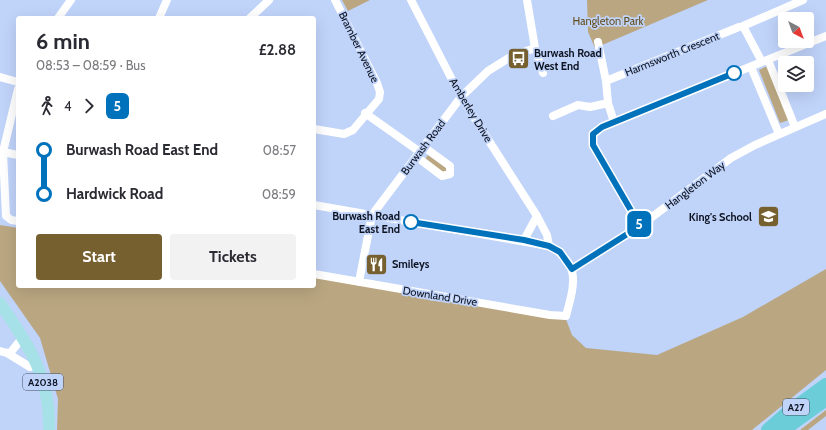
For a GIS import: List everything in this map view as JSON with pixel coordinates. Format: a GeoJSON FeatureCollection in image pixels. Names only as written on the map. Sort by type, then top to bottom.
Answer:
{"type":"FeatureCollection","features":[{"type":"Feature","properties":{"kind":"highway","name":"A27"},"geometry":{"type":"LineString","coordinates":[[768,430],[784,416],[826,385]]}},
{"type":"Feature","properties":{"kind":"highway","name":"A27"},"geometry":{"type":"LineString","coordinates":[[783,430],[826,399]]}},
{"type":"Feature","properties":{"kind":"main road","name":"A2038"},"geometry":{"type":"LineString","coordinates":[[0,303],[23,337],[38,366],[47,396],[48,430]]}},
{"type":"Feature","properties":{"kind":"street"},"geometry":{"type":"LineString","coordinates":[[59,16],[71,0]]}},
{"type":"Feature","properties":{"kind":"street"},"geometry":{"type":"LineString","coordinates":[[161,16],[167,0]]}},
{"type":"Feature","properties":{"kind":"street"},"geometry":{"type":"LineString","coordinates":[[252,16],[269,0]]}},
{"type":"Feature","properties":{"kind":"street","name":"Bramber Avenue"},"geometry":{"type":"LineString","coordinates":[[316,129],[344,134],[353,130],[365,113],[379,99],[380,92],[377,83],[335,0]]}},
{"type":"Feature","properties":{"kind":"street","name":"Amberley Drive"},"geometry":{"type":"LineString","coordinates":[[411,0],[461,97],[537,216],[547,235],[549,246]]}},
{"type":"Feature","properties":{"kind":"street"},"geometry":{"type":"LineString","coordinates":[[527,0],[535,48],[543,74]]}},
{"type":"Feature","properties":{"kind":"street"},"geometry":{"type":"LineString","coordinates":[[795,127],[765,61],[743,26],[803,0]]}},
{"type":"Feature","properties":{"kind":"street","name":"Harmsworth Crescent"},"geometry":{"type":"LineString","coordinates":[[606,81],[739,27]]}},
{"type":"Feature","properties":{"kind":"street"},"geometry":{"type":"LineString","coordinates":[[640,226],[593,145],[593,134],[602,127],[826,36]]}},
{"type":"Feature","properties":{"kind":"street"},"geometry":{"type":"LineString","coordinates":[[598,42],[606,81],[608,103],[614,122]]}},
{"type":"Feature","properties":{"kind":"street","name":"Burwash Road"},"geometry":{"type":"LineString","coordinates":[[359,282],[372,215],[461,97],[488,71],[512,56],[535,48]]}},
{"type":"Feature","properties":{"kind":"street"},"geometry":{"type":"LineString","coordinates":[[751,66],[779,134]]}},
{"type":"Feature","properties":{"kind":"street"},"geometry":{"type":"LineString","coordinates":[[0,77],[16,81]]}},
{"type":"Feature","properties":{"kind":"street"},"geometry":{"type":"LineString","coordinates":[[16,95],[3,137],[3,216],[16,221]]}},
{"type":"Feature","properties":{"kind":"street"},"geometry":{"type":"LineString","coordinates":[[553,116],[578,105],[590,107],[608,103]]}},
{"type":"Feature","properties":{"kind":"street"},"geometry":{"type":"LineString","coordinates":[[365,113],[420,152]]}},
{"type":"Feature","properties":{"kind":"street","name":"Hangleton Way"},"geometry":{"type":"LineString","coordinates":[[572,269],[640,226],[731,158],[779,134],[826,114]]}},
{"type":"Feature","properties":{"kind":"street"},"geometry":{"type":"LineString","coordinates":[[3,152],[16,155]]}},
{"type":"Feature","properties":{"kind":"street"},"geometry":{"type":"LineString","coordinates":[[316,205],[524,240],[549,246],[560,252],[572,269]]}},
{"type":"Feature","properties":{"kind":"street"},"geometry":{"type":"LineString","coordinates":[[524,240],[537,216]]}},
{"type":"Feature","properties":{"kind":"street","name":"Downland Drive"},"geometry":{"type":"LineString","coordinates":[[316,274],[550,315],[566,316],[574,284],[572,269]]}},
{"type":"Feature","properties":{"kind":"street"},"geometry":{"type":"LineString","coordinates":[[4,352],[11,352],[23,337]]}},
{"type":"Feature","properties":{"kind":"street"},"geometry":{"type":"LineString","coordinates":[[4,352],[30,367],[38,366]]}},
{"type":"Feature","properties":{"kind":"green space"},"geometry":{"type":"Polygon","coordinates":[[[342,0],[370,0],[348,11],[342,0]]]}},
{"type":"Feature","properties":{"kind":"green space","name":"Hangleton Park"},"geometry":{"type":"Polygon","coordinates":[[[587,0],[708,0],[595,48],[588,32],[587,0]]]}},
{"type":"Feature","properties":{"kind":"green space"},"geometry":{"type":"Polygon","coordinates":[[[767,66],[789,120],[780,123],[759,70],[767,66]]]}},
{"type":"Feature","properties":{"kind":"green space"},"geometry":{"type":"Polygon","coordinates":[[[428,155],[448,169],[444,173],[425,159],[428,155]]]}},
{"type":"Feature","properties":{"kind":"green space"},"geometry":{"type":"Polygon","coordinates":[[[0,225],[16,228],[16,288],[316,288],[316,275],[564,314],[572,335],[586,348],[657,355],[743,317],[826,269],[826,370],[752,430],[57,430],[58,399],[40,338],[0,281],[0,225]]]}},
{"type":"Feature","properties":{"kind":"green space"},"geometry":{"type":"Polygon","coordinates":[[[826,410],[826,416],[808,430],[800,430],[826,410]]]}},
{"type":"Feature","properties":{"kind":"bus line","name":"5"},"geometry":{"type":"LineString","coordinates":[[411,222],[524,240],[549,246],[560,252],[572,269],[640,226],[593,145],[593,134],[602,127],[734,73]]}},
{"type":"Feature","properties":{"kind":"place","name":"Burwash Road West End"},"geometry":{"type":"Point","coordinates":[519,59]}},
{"type":"Feature","properties":{"kind":"place","name":"King's School"},"geometry":{"type":"Point","coordinates":[768,217]}},
{"type":"Feature","properties":{"kind":"place","name":"Burwash Road East End"},"geometry":{"type":"Point","coordinates":[411,222]}},
{"type":"Feature","properties":{"kind":"place","name":"Smileys"},"geometry":{"type":"Point","coordinates":[376,264]}}]}
